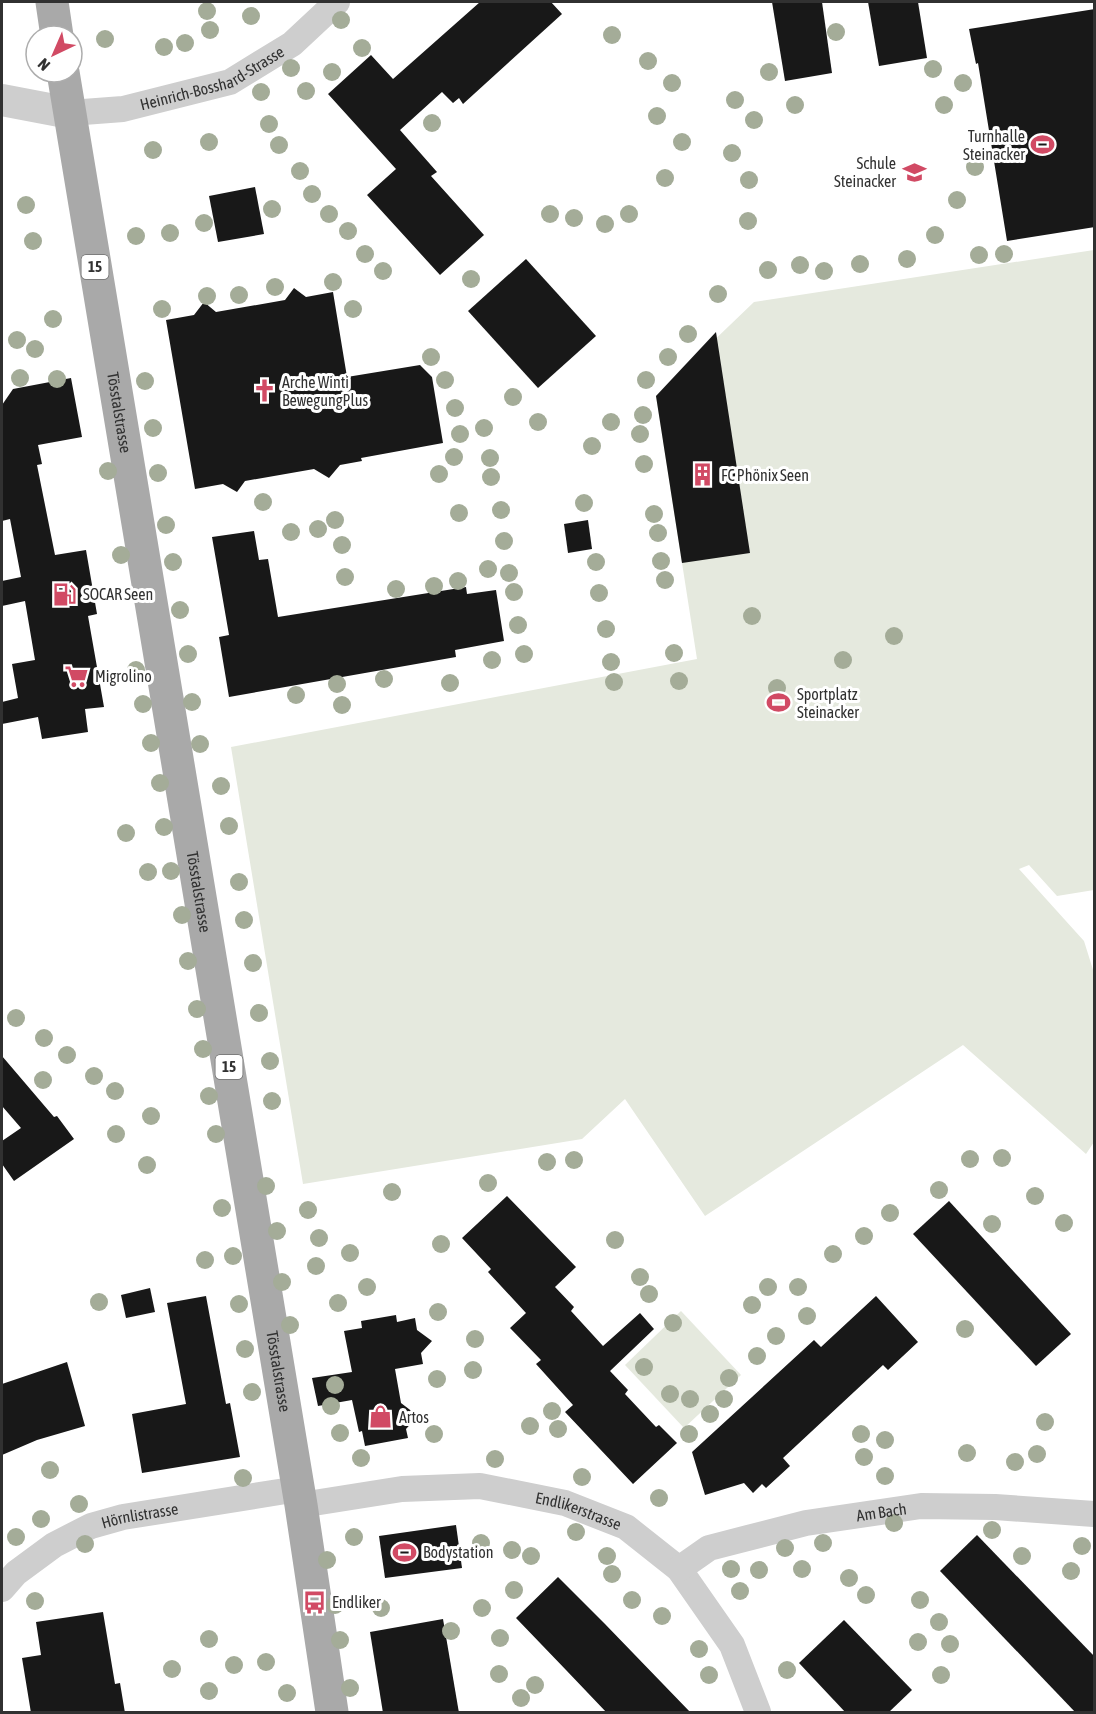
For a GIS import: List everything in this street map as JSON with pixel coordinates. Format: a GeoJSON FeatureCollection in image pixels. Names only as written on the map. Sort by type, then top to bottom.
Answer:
{"type":"FeatureCollection","features":[{"type":"Feature","properties":{"kind":"main road"},"geometry":{"type":"LineString","coordinates":[[52,2],[55,24]]}},
{"type":"Feature","properties":{"kind":"main road","name":"Tösstalstrasse"},"geometry":{"type":"LineString","coordinates":[[65,84],[300,1497],[332,1713]]}},
{"type":"Feature","properties":{"kind":"street","name":"Heinrich-Bosshard-Strasse"},"geometry":{"type":"LineString","coordinates":[[70,113],[123,109],[230,82],[292,44],[337,2]]}},
{"type":"Feature","properties":{"kind":"street"},"geometry":{"type":"LineString","coordinates":[[2,100],[70,113]]}},
{"type":"Feature","properties":{"kind":"street","name":"Endlikerstrasse"},"geometry":{"type":"LineString","coordinates":[[300,1497],[480,1486],[565,1503],[626,1527],[679,1569],[732,1645],[758,1713]]}},
{"type":"Feature","properties":{"kind":"street","name":"Hörnlistrasse"},"geometry":{"type":"LineString","coordinates":[[2,1589],[16,1573],[54,1545],[91,1526],[123,1517],[300,1497]]}},
{"type":"Feature","properties":{"kind":"street","name":"Am Bach"},"geometry":{"type":"LineString","coordinates":[[679,1569],[709,1548],[720,1545],[806,1523],[921,1506],[995,1507],[1095,1514]]}},
{"type":"Feature","properties":{"kind":"shaded area","name":"Sportplatz Steinacker"},"geometry":{"type":"Polygon","coordinates":[[[1094,250],[1094,890],[1057,896],[1029,865],[1019,869],[1084,941],[1094,973],[1094,1142],[1086,1154],[963,1045],[705,1216],[625,1099],[582,1139],[303,1184],[231,747],[697,659],[656,396],[754,302],[1094,250]]]}},
{"type":"Feature","properties":{"kind":"shaded area"},"geometry":{"type":"Polygon","coordinates":[[[681,1311],[741,1375],[684,1428],[625,1365],[681,1311]]]}},
{"type":"Feature","properties":{"kind":"building"},"geometry":{"type":"Polygon","coordinates":[[[480,2],[551,2],[562,14],[463,104],[459,98],[453,103],[442,92],[400,130],[437,172],[431,176],[484,235],[440,275],[367,195],[396,169],[328,94],[371,55],[393,79],[480,2]]]}},
{"type":"Feature","properties":{"kind":"building"},"geometry":{"type":"Polygon","coordinates":[[[772,2],[822,2],[832,73],[785,81],[772,2]]]}},
{"type":"Feature","properties":{"kind":"building"},"geometry":{"type":"Polygon","coordinates":[[[868,2],[918,2],[927,58],[879,66],[868,2]]]}},
{"type":"Feature","properties":{"kind":"building","name":"Turnhalle Steinacker"},"geometry":{"type":"Polygon","coordinates":[[[1095,9],[1095,227],[1007,241],[978,63],[976,64],[969,29],[1095,9]]]}},
{"type":"Feature","properties":{"kind":"building"},"geometry":{"type":"Polygon","coordinates":[[[255,187],[264,234],[218,242],[209,196],[255,187]]]}},
{"type":"Feature","properties":{"kind":"building"},"geometry":{"type":"Polygon","coordinates":[[[526,259],[596,336],[538,388],[468,311],[526,259]]]}},
{"type":"Feature","properties":{"kind":"building","name":"Arche Winti BewegungPlus"},"geometry":{"type":"Polygon","coordinates":[[[294,288],[306,297],[333,292],[347,377],[420,365],[432,377],[443,443],[361,458],[362,461],[340,465],[329,478],[314,469],[245,481],[237,492],[223,484],[195,489],[166,320],[194,315],[204,302],[216,312],[285,300],[294,288]]]}},
{"type":"Feature","properties":{"kind":"building","name":"FC Phönix Seen"},"geometry":{"type":"Polygon","coordinates":[[[716,332],[750,553],[682,563],[656,396],[716,332]]]}},
{"type":"Feature","properties":{"kind":"building"},"geometry":{"type":"Polygon","coordinates":[[[71,378],[82,437],[38,445],[42,464],[37,465],[55,555],[86,550],[97,614],[88,616],[104,707],[85,709],[88,732],[42,739],[38,717],[2,724],[2,702],[18,698],[12,664],[35,660],[25,601],[2,606],[2,581],[21,577],[10,519],[2,521],[2,405],[13,389],[71,378]]]}},
{"type":"Feature","properties":{"kind":"building"},"geometry":{"type":"Polygon","coordinates":[[[588,520],[592,549],[568,553],[564,524],[588,520]]]}},
{"type":"Feature","properties":{"kind":"building"},"geometry":{"type":"Polygon","coordinates":[[[254,531],[259,560],[268,559],[278,617],[466,587],[467,594],[496,590],[504,641],[455,650],[456,657],[229,697],[219,637],[229,635],[212,537],[254,531]]]}},
{"type":"Feature","properties":{"kind":"building"},"geometry":{"type":"Polygon","coordinates":[[[2,1056],[54,1117],[57,1116],[74,1139],[14,1181],[2,1164],[2,1141],[21,1128],[2,1106],[2,1056]]]}},
{"type":"Feature","properties":{"kind":"building"},"geometry":{"type":"Polygon","coordinates":[[[507,1196],[576,1267],[555,1287],[574,1307],[571,1311],[603,1346],[640,1313],[654,1329],[610,1371],[628,1390],[625,1394],[656,1427],[659,1425],[677,1443],[633,1484],[565,1412],[573,1405],[536,1364],[541,1360],[510,1328],[526,1313],[488,1272],[491,1269],[462,1238],[507,1196]]]}},
{"type":"Feature","properties":{"kind":"building"},"geometry":{"type":"Polygon","coordinates":[[[949,1201],[1071,1334],[1036,1366],[913,1234],[949,1201]]]}},
{"type":"Feature","properties":{"kind":"building"},"geometry":{"type":"Polygon","coordinates":[[[150,1288],[155,1312],[126,1318],[121,1295],[150,1288]]]}},
{"type":"Feature","properties":{"kind":"building"},"geometry":{"type":"Polygon","coordinates":[[[206,1296],[226,1404],[230,1403],[240,1457],[142,1473],[132,1414],[186,1404],[167,1303],[206,1296]]]}},
{"type":"Feature","properties":{"kind":"building"},"geometry":{"type":"Polygon","coordinates":[[[876,1296],[918,1342],[888,1370],[883,1365],[783,1458],[790,1466],[766,1488],[762,1484],[753,1493],[744,1483],[705,1495],[692,1452],[814,1340],[821,1347],[876,1296]]]}},
{"type":"Feature","properties":{"kind":"building"},"geometry":{"type":"Polygon","coordinates":[[[396,1315],[397,1322],[415,1318],[417,1330],[432,1341],[421,1353],[423,1364],[395,1369],[401,1403],[418,1416],[406,1429],[408,1438],[365,1446],[362,1431],[359,1432],[352,1400],[318,1406],[312,1378],[352,1372],[344,1331],[362,1328],[361,1321],[396,1315]]]}},
{"type":"Feature","properties":{"kind":"building"},"geometry":{"type":"Polygon","coordinates":[[[67,1362],[85,1426],[37,1440],[2,1455],[2,1384],[67,1362]]]}},
{"type":"Feature","properties":{"kind":"building"},"geometry":{"type":"Polygon","coordinates":[[[456,1525],[462,1568],[385,1578],[379,1536],[456,1525]]]}},
{"type":"Feature","properties":{"kind":"building"},"geometry":{"type":"Polygon","coordinates":[[[977,1535],[1095,1657],[1095,1713],[1076,1713],[940,1571],[977,1535]]]}},
{"type":"Feature","properties":{"kind":"building"},"geometry":{"type":"Polygon","coordinates":[[[558,1577],[691,1713],[607,1713],[516,1618],[558,1577]]]}},
{"type":"Feature","properties":{"kind":"building"},"geometry":{"type":"Polygon","coordinates":[[[103,1612],[115,1684],[120,1683],[125,1713],[31,1713],[22,1658],[41,1655],[36,1622],[103,1612]]]}},
{"type":"Feature","properties":{"kind":"building"},"geometry":{"type":"Polygon","coordinates":[[[443,1619],[459,1713],[383,1713],[370,1632],[443,1619]]]}},
{"type":"Feature","properties":{"kind":"building"},"geometry":{"type":"Polygon","coordinates":[[[844,1620],[912,1690],[888,1713],[846,1713],[799,1663],[844,1620]]]}},
{"type":"Feature","properties":{"kind":"place","name":"Turnhalle Steinacker"},"geometry":{"type":"Point","coordinates":[1043,145]}},
{"type":"Feature","properties":{"kind":"place","name":"Schule Steinacker"},"geometry":{"type":"Point","coordinates":[914,172]}},
{"type":"Feature","properties":{"kind":"place","name":"Arche Winti BewegungPlus"},"geometry":{"type":"Point","coordinates":[264,391]}},
{"type":"Feature","properties":{"kind":"place","name":"FC Phönix Seen"},"geometry":{"type":"Point","coordinates":[703,475]}},
{"type":"Feature","properties":{"kind":"place","name":"SOCAR Seen"},"geometry":{"type":"Point","coordinates":[65,594]}},
{"type":"Feature","properties":{"kind":"place","name":"Migrolino"},"geometry":{"type":"Point","coordinates":[77,676]}},
{"type":"Feature","properties":{"kind":"place","name":"Sportplatz Steinacker"},"geometry":{"type":"Point","coordinates":[779,703]}},
{"type":"Feature","properties":{"kind":"place","name":"Artos"},"geometry":{"type":"Point","coordinates":[381,1417]}},
{"type":"Feature","properties":{"kind":"place","name":"Bodystation"},"geometry":{"type":"Point","coordinates":[405,1552]}},
{"type":"Feature","properties":{"kind":"place","name":"Endliker"},"geometry":{"type":"Point","coordinates":[314,1602]}}]}
